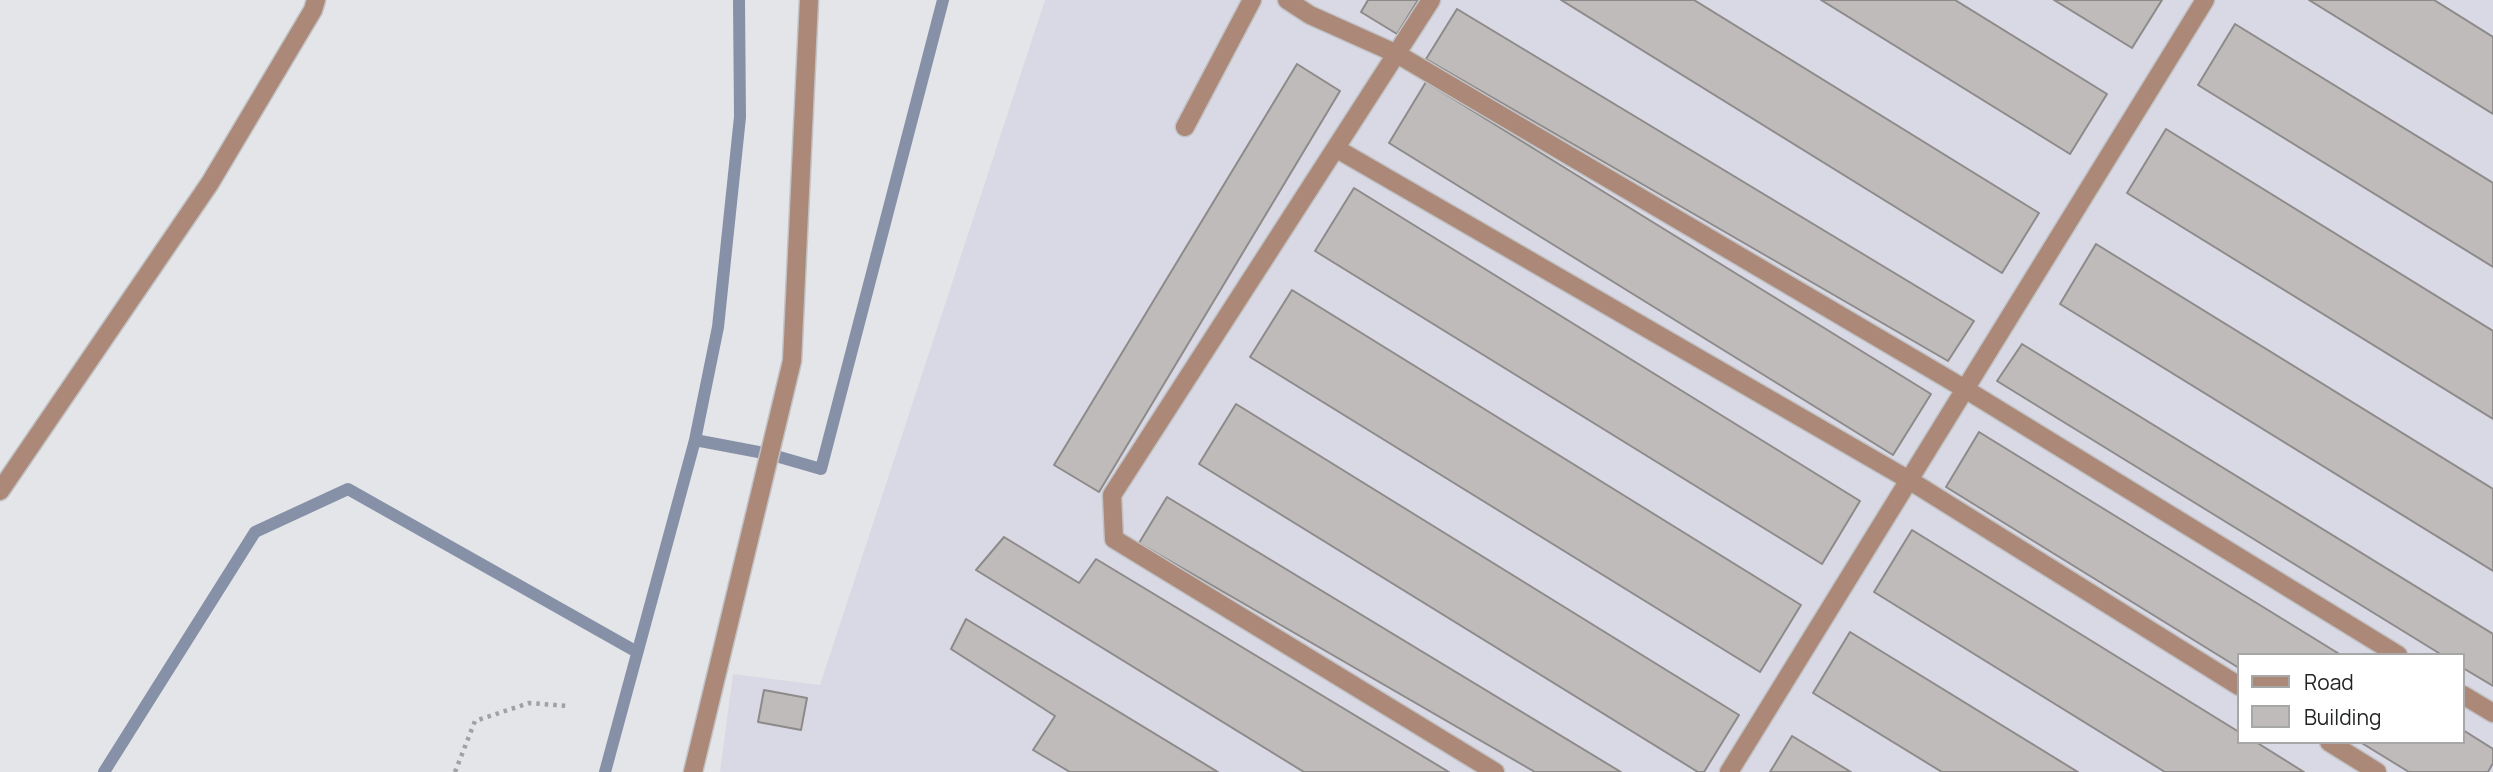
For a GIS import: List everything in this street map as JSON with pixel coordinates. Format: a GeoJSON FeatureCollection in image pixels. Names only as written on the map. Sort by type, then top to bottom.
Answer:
{"type":"FeatureCollection","features":[{"type":"Feature","properties":{"kind":"lane"},"geometry":{"type":"LineString","coordinates":[[0,491],[210,183],[313,10],[316,0]]}},
{"type":"Feature","properties":{"kind":"lane"},"geometry":{"type":"LineString","coordinates":[[693,772],[792,361],[808,0]]}},
{"type":"Feature","properties":{"kind":"lane"},"geometry":{"type":"LineString","coordinates":[[1185,127],[1252,0]]}},
{"type":"Feature","properties":{"kind":"lane"},"geometry":{"type":"LineString","coordinates":[[1287,0],[1310,15],[1397,54],[1965,389],[2395,653]]}},
{"type":"Feature","properties":{"kind":"lane"},"geometry":{"type":"LineString","coordinates":[[1431,0],[1112,495],[1114,539],[1495,772]]}},
{"type":"Feature","properties":{"kind":"lane"},"geometry":{"type":"LineString","coordinates":[[1730,772],[2205,0]]}},
{"type":"Feature","properties":{"kind":"lane"},"geometry":{"type":"LineString","coordinates":[[1336,149],[1909,480],[2238,685]]}},
{"type":"Feature","properties":{"kind":"lane"},"geometry":{"type":"LineString","coordinates":[[2465,696],[2493,713]]}},
{"type":"Feature","properties":{"kind":"lane"},"geometry":{"type":"LineString","coordinates":[[2332,744],[2377,772]]}},
{"type":"Feature","properties":{"kind":"path"},"geometry":{"type":"LineString","coordinates":[[455,772],[475,721],[529,703],[568,706]]}},
{"type":"Feature","properties":{"kind":"shaded area"},"geometry":{"type":"Polygon","coordinates":[[[1045,0],[2493,0],[2493,772],[720,772],[733,674],[820,685],[1045,0]]]}},
{"type":"Feature","properties":{"kind":"building"},"geometry":{"type":"Polygon","coordinates":[[[1368,0],[1418,0],[1397,34],[1361,12],[1368,0]]]}},
{"type":"Feature","properties":{"kind":"building"},"geometry":{"type":"Polygon","coordinates":[[[1561,0],[1694,0],[2039,213],[2002,273],[1561,0]]]}},
{"type":"Feature","properties":{"kind":"building"},"geometry":{"type":"Polygon","coordinates":[[[1821,0],[1955,0],[2107,94],[2070,154],[1821,0]]]}},
{"type":"Feature","properties":{"kind":"building"},"geometry":{"type":"Polygon","coordinates":[[[2054,0],[2162,0],[2132,48],[2054,0]]]}},
{"type":"Feature","properties":{"kind":"building"},"geometry":{"type":"Polygon","coordinates":[[[2309,0],[2434,0],[2493,37],[2493,114],[2309,0]]]}},
{"type":"Feature","properties":{"kind":"building"},"geometry":{"type":"Polygon","coordinates":[[[1457,9],[1974,321],[1948,361],[1426,59],[1457,9]]]}},
{"type":"Feature","properties":{"kind":"building"},"geometry":{"type":"Polygon","coordinates":[[[2235,24],[2493,183],[2493,267],[2198,85],[2235,24]]]}},
{"type":"Feature","properties":{"kind":"building"},"geometry":{"type":"Polygon","coordinates":[[[1297,64],[1340,91],[1099,492],[1054,465],[1297,64]]]}},
{"type":"Feature","properties":{"kind":"building"},"geometry":{"type":"Polygon","coordinates":[[[1426,82],[1931,394],[1893,455],[1389,143],[1426,82]]]}},
{"type":"Feature","properties":{"kind":"building"},"geometry":{"type":"Polygon","coordinates":[[[2166,129],[2493,331],[2493,419],[2127,193],[2166,129]]]}},
{"type":"Feature","properties":{"kind":"building"},"geometry":{"type":"Polygon","coordinates":[[[1354,188],[1860,501],[1822,564],[1315,251],[1354,188]]]}},
{"type":"Feature","properties":{"kind":"building"},"geometry":{"type":"Polygon","coordinates":[[[2096,244],[2493,489],[2493,571],[2060,304],[2096,244]]]}},
{"type":"Feature","properties":{"kind":"building"},"geometry":{"type":"Polygon","coordinates":[[[1292,290],[1801,605],[1760,672],[1250,357],[1292,290]]]}},
{"type":"Feature","properties":{"kind":"building"},"geometry":{"type":"Polygon","coordinates":[[[2022,344],[2493,634],[2493,686],[2465,669],[2465,653],[2439,653],[1997,381],[2022,344]]]}},
{"type":"Feature","properties":{"kind":"building"},"geometry":{"type":"Polygon","coordinates":[[[1236,404],[1739,715],[1704,772],[1698,772],[1199,464],[1236,404]]]}},
{"type":"Feature","properties":{"kind":"building"},"geometry":{"type":"Polygon","coordinates":[[[1979,432],[2338,653],[2238,653],[2238,667],[1946,487],[1979,432]]]}},
{"type":"Feature","properties":{"kind":"building"},"geometry":{"type":"Polygon","coordinates":[[[1167,497],[1621,772],[1535,772],[1139,543],[1167,497]]]}},
{"type":"Feature","properties":{"kind":"building"},"geometry":{"type":"Polygon","coordinates":[[[1912,530],[2238,731],[2238,744],[2259,744],[2304,772],[2165,772],[1874,592],[1912,530]]]}},
{"type":"Feature","properties":{"kind":"building"},"geometry":{"type":"Polygon","coordinates":[[[1004,537],[1079,583],[1096,559],[1449,772],[1304,772],[976,570],[1004,537]]]}},
{"type":"Feature","properties":{"kind":"building"},"geometry":{"type":"Polygon","coordinates":[[[966,619],[1218,772],[1070,772],[1033,750],[1055,716],[951,649],[966,619]]]}},
{"type":"Feature","properties":{"kind":"building"},"geometry":{"type":"Polygon","coordinates":[[[1850,632],[2078,772],[1942,772],[1813,693],[1850,632]]]}},
{"type":"Feature","properties":{"kind":"building"},"geometry":{"type":"Polygon","coordinates":[[[764,690],[807,698],[801,730],[758,722],[764,690]]]}},
{"type":"Feature","properties":{"kind":"building"},"geometry":{"type":"Polygon","coordinates":[[[2465,731],[2493,749],[2493,763],[2488,772],[2409,772],[2363,744],[2465,744],[2465,731]]]}},
{"type":"Feature","properties":{"kind":"building"},"geometry":{"type":"Polygon","coordinates":[[[1792,736],[1851,772],[1770,772],[1792,736]]]}},
{"type":"Feature","properties":{"kind":"waterway"},"geometry":{"type":"LineString","coordinates":[[695,440],[718,327],[740,117],[739,0]]}},
{"type":"Feature","properties":{"kind":"waterway"},"geometry":{"type":"LineString","coordinates":[[605,772],[695,440],[769,454],[821,469],[943,0]]}},
{"type":"Feature","properties":{"kind":"waterway"},"geometry":{"type":"LineString","coordinates":[[104,772],[255,532],[348,489],[637,652]]}}]}
